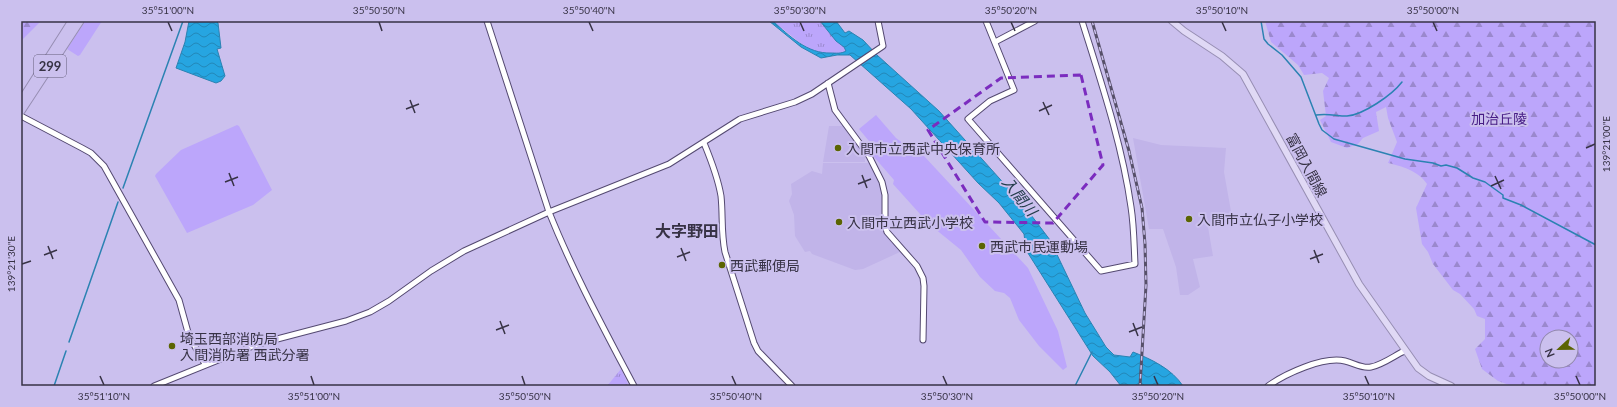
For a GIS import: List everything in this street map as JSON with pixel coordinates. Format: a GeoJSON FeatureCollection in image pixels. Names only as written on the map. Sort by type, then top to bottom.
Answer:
{"type":"FeatureCollection","features":[{"type":"Feature","properties":{"kind":"highway","name":"299"},"geometry":{"type":"LineString","coordinates":[[21,101],[72,21]]}},
{"type":"Feature","properties":{"kind":"highway","name":"299"},"geometry":{"type":"LineString","coordinates":[[21,111],[80,21]]}},
{"type":"Feature","properties":{"kind":"main road","name":"富岡入間線"},"geometry":{"type":"LineString","coordinates":[[1172,21],[1184,31],[1222,56],[1242,74],[1355,278],[1404,351],[1423,373],[1451,386]]}},
{"type":"Feature","properties":{"kind":"street"},"geometry":{"type":"LineString","coordinates":[[487,21],[549,212],[576,276],[634,386]]}},
{"type":"Feature","properties":{"kind":"street"},"geometry":{"type":"LineString","coordinates":[[154,386],[258,344],[346,321],[370,312],[389,301],[451,258],[549,212],[663,167],[704,143],[740,119],[800,100],[883,46],[878,21]]}},
{"type":"Feature","properties":{"kind":"street"},"geometry":{"type":"LineString","coordinates":[[986,21],[1014,90],[990,101],[968,119],[1101,271],[1135,264],[1131,206],[1110,115],[1082,21]]}},
{"type":"Feature","properties":{"kind":"street"},"geometry":{"type":"LineString","coordinates":[[995,42],[1035,21]]}},
{"type":"Feature","properties":{"kind":"street"},"geometry":{"type":"LineString","coordinates":[[829,82],[835,110],[870,156],[880,178],[885,193],[885,225],[887,232],[920,271],[924,286],[923,340]]}},
{"type":"Feature","properties":{"kind":"street"},"geometry":{"type":"LineString","coordinates":[[23,118],[91,153],[104,166],[179,300],[189,336],[206,364]]}},
{"type":"Feature","properties":{"kind":"street"},"geometry":{"type":"LineString","coordinates":[[704,143],[719,184],[722,239],[725,252],[754,343],[758,351],[792,386]]}},
{"type":"Feature","properties":{"kind":"street"},"geometry":{"type":"LineString","coordinates":[[1268,386],[1284,376],[1300,369],[1340,360],[1362,367],[1371,367],[1404,351]]}},
{"type":"Feature","properties":{"kind":"highlighted area"},"geometry":{"type":"Polygon","coordinates":[[[1081,75],[1103,165],[1053,223],[985,222],[928,130],[1001,78],[1081,75]]]}},
{"type":"Feature","properties":{"kind":"shaded area"},"geometry":{"type":"Polygon","coordinates":[[[829,126],[843,126],[865,157],[865,162],[823,162],[829,126]]]}},
{"type":"Feature","properties":{"kind":"shaded area","name":"入間市立仏子小学校"},"geometry":{"type":"Polygon","coordinates":[[[1133,138],[1161,145],[1226,148],[1224,172],[1232,217],[1228,220],[1208,227],[1213,256],[1193,259],[1200,287],[1188,295],[1180,295],[1176,267],[1163,229],[1149,229],[1133,138]]]}},
{"type":"Feature","properties":{"kind":"shaded area","name":"入間市立西武小学校"},"geometry":{"type":"Polygon","coordinates":[[[823,163],[870,163],[875,170],[882,189],[883,228],[885,234],[900,252],[863,269],[855,270],[812,254],[810,251],[805,252],[795,236],[794,215],[789,201],[792,194],[791,184],[812,171],[822,174],[823,163]]]}},
{"type":"Feature","properties":{"kind":"green space"},"geometry":{"type":"Polygon","coordinates":[[[21,21],[41,21],[21,41],[21,21]]]}},
{"type":"Feature","properties":{"kind":"green space"},"geometry":{"type":"Polygon","coordinates":[[[85,21],[102,21],[78,56],[67,49],[85,21]]]}},
{"type":"Feature","properties":{"kind":"green space"},"geometry":{"type":"Polygon","coordinates":[[[773,21],[820,21],[842,44],[846,51],[843,53],[823,55],[813,51],[773,21]]]}},
{"type":"Feature","properties":{"kind":"green space","name":"加治丘陵"},"geometry":{"type":"Polygon","coordinates":[[[1265,21],[1596,21],[1596,386],[1512,386],[1498,381],[1482,369],[1475,349],[1485,339],[1485,319],[1477,316],[1474,309],[1460,294],[1453,290],[1433,264],[1428,252],[1422,244],[1416,208],[1427,184],[1424,179],[1415,172],[1388,163],[1397,142],[1388,118],[1386,107],[1376,112],[1379,131],[1363,138],[1358,144],[1347,148],[1331,142],[1320,120],[1326,116],[1323,91],[1329,78],[1322,73],[1304,75],[1298,65],[1271,42],[1265,21]]]}},
{"type":"Feature","properties":{"kind":"green space","name":"西武市民運動場"},"geometry":{"type":"Polygon","coordinates":[[[876,115],[896,138],[908,147],[916,157],[924,156],[1028,268],[1058,331],[1067,367],[1063,370],[1039,346],[1019,320],[1010,298],[1004,293],[995,291],[980,277],[961,250],[929,224],[893,184],[894,180],[868,150],[874,147],[859,129],[876,115]]]}},
{"type":"Feature","properties":{"kind":"green space"},"geometry":{"type":"Polygon","coordinates":[[[237,125],[239,126],[272,190],[253,205],[187,233],[155,176],[181,150],[237,125]]]}},
{"type":"Feature","properties":{"kind":"green space"},"geometry":{"type":"Polygon","coordinates":[[[621,369],[629,386],[607,386],[621,369]]]}},
{"type":"Feature","properties":{"kind":"water"},"geometry":{"type":"Polygon","coordinates":[[[189,21],[216,21],[218,23],[221,48],[217,49],[225,76],[221,81],[216,83],[176,68],[185,42],[189,21]]]}},
{"type":"Feature","properties":{"kind":"water","name":"入間川"},"geometry":{"type":"Polygon","coordinates":[[[769,21],[773,21],[799,43],[814,51],[823,53],[842,53],[846,51],[820,21],[836,21],[845,33],[849,31],[863,40],[877,55],[939,111],[1025,207],[1050,240],[1085,313],[1106,347],[1114,355],[1130,357],[1133,352],[1154,361],[1173,374],[1183,386],[1121,386],[1110,372],[1093,356],[1026,250],[1024,234],[999,203],[978,183],[911,109],[850,55],[837,55],[821,58],[801,47],[769,21]]]}},
{"type":"Feature","properties":{"kind":"waterway"},"geometry":{"type":"LineString","coordinates":[[123,188],[183,21]]}},
{"type":"Feature","properties":{"kind":"waterway"},"geometry":{"type":"LineString","coordinates":[[1261,21],[1264,39],[1282,55],[1301,77],[1322,130],[1334,139],[1405,159],[1457,168],[1473,178],[1485,182],[1503,195],[1503,198],[1521,205],[1596,245]]}},
{"type":"Feature","properties":{"kind":"waterway"},"geometry":{"type":"LineString","coordinates":[[1316,115],[1354,115],[1377,104],[1402,82]]}},
{"type":"Feature","properties":{"kind":"waterway"},"geometry":{"type":"LineString","coordinates":[[69,342],[118,202]]}},
{"type":"Feature","properties":{"kind":"waterway"},"geometry":{"type":"LineString","coordinates":[[54,386],[66,351]]}},
{"type":"Feature","properties":{"kind":"waterway"},"geometry":{"type":"LineString","coordinates":[[1075,386],[1092,352]]}},
{"type":"Feature","properties":{"kind":"railway"},"geometry":{"type":"LineString","coordinates":[[1092,21],[1129,151],[1142,208],[1146,285],[1140,386]]}},
{"type":"Feature","properties":{"kind":"place","name":"入間市立西武中央保育所"},"geometry":{"type":"Point","coordinates":[838,148]}},
{"type":"Feature","properties":{"kind":"place","name":"入間市立仏子小学校"},"geometry":{"type":"Point","coordinates":[1189,219]}},
{"type":"Feature","properties":{"kind":"place","name":"入間市立西武小学校"},"geometry":{"type":"Point","coordinates":[839,222]}},
{"type":"Feature","properties":{"kind":"place","name":"西武市民運動場"},"geometry":{"type":"Point","coordinates":[982,246]}},
{"type":"Feature","properties":{"kind":"place","name":"西武郵便局"},"geometry":{"type":"Point","coordinates":[722,265]}},
{"type":"Feature","properties":{"kind":"place","name":"埼玉西部消防局 入間消防署 西武分署"},"geometry":{"type":"Point","coordinates":[172,346]}},
{"type":"Feature","properties":{"kind":"district","name":"大字野田"},"geometry":{"type":"Point","coordinates":[687,230]}}]}
